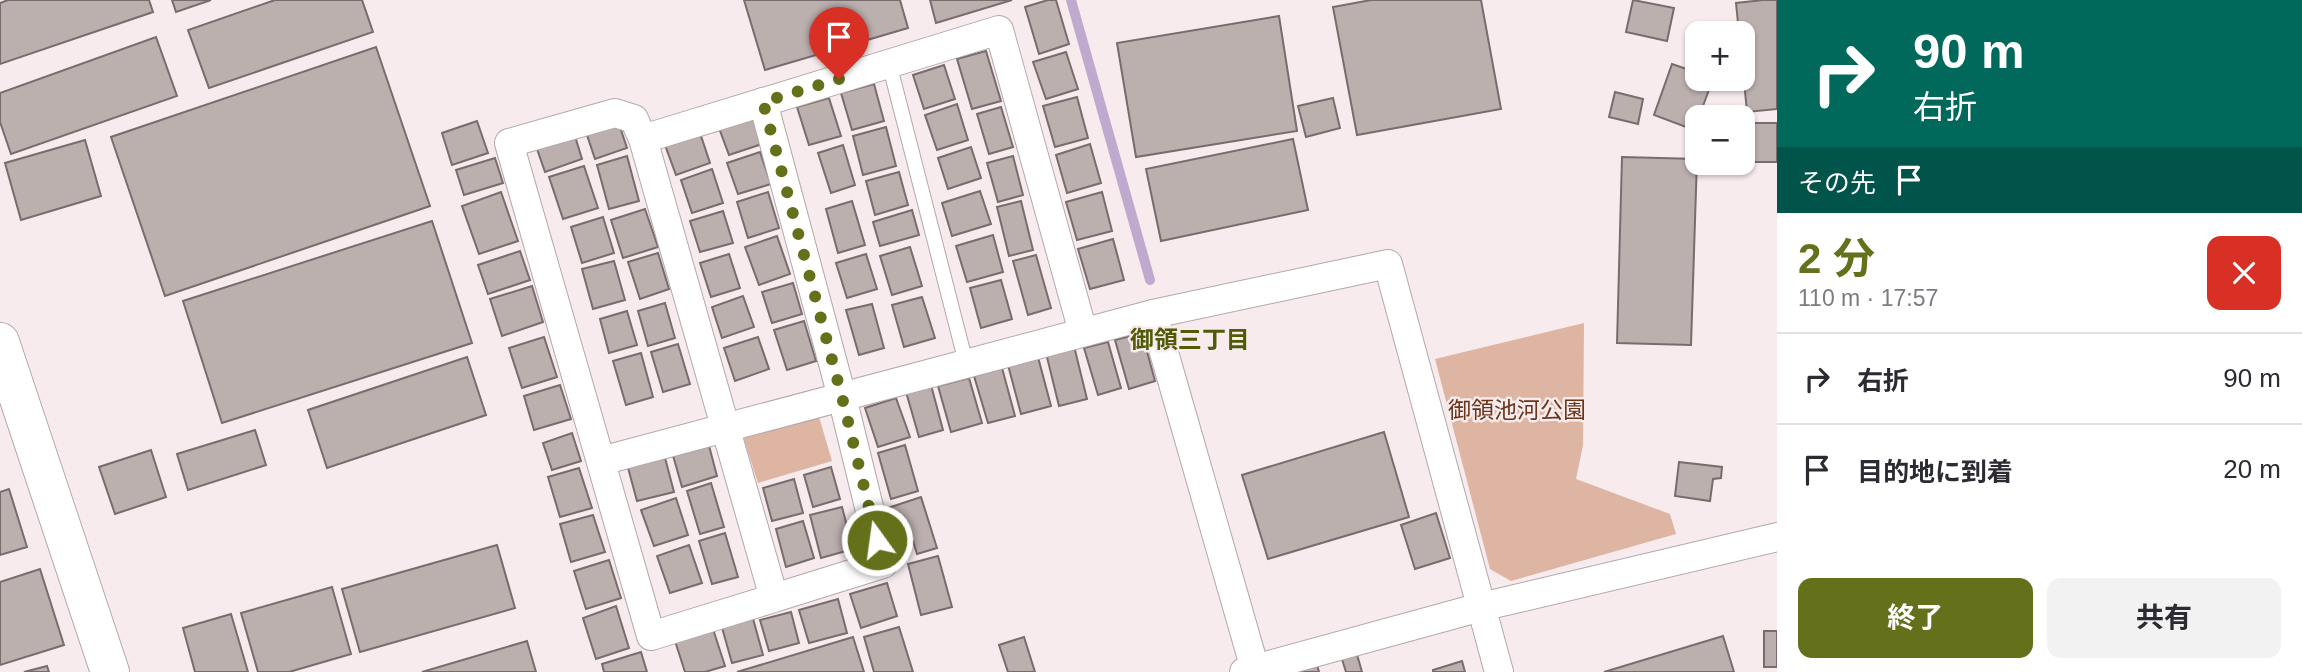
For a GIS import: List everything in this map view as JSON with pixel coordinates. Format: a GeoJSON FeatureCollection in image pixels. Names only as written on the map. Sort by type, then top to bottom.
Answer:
{"type":"FeatureCollection","features":[{"type":"Feature","properties":{"kind":"street"},"geometry":{"type":"LineString","coordinates":[[643,139],[999,30],[1083,332]]}},
{"type":"Feature","properties":{"kind":"street"},"geometry":{"type":"LineString","coordinates":[[763,102],[842,397],[883,564],[774,598],[651,636],[509,143],[615,113],[634,119],[643,139],[774,598]]}},
{"type":"Feature","properties":{"kind":"street"},"geometry":{"type":"LineString","coordinates":[[601,461],[1153,314],[1388,264],[1499,672]]}},
{"type":"Feature","properties":{"kind":"street"},"geometry":{"type":"LineString","coordinates":[[1153,314],[1250,670],[1481,607],[1777,537]]}},
{"type":"Feature","properties":{"kind":"street"},"geometry":{"type":"LineString","coordinates":[[0,342],[110,672]]}},
{"type":"Feature","properties":{"kind":"lane"},"geometry":{"type":"LineString","coordinates":[[889,63],[966,363]]}},
{"type":"Feature","properties":{"kind":"green space","name":"御領池河公園"},"geometry":{"type":"Polygon","coordinates":[[[1584,323],[1583,445],[1576,479],[1670,514],[1676,534],[1511,581],[1490,569],[1435,359],[1584,323]]]}},
{"type":"Feature","properties":{"kind":"green space"},"geometry":{"type":"Polygon","coordinates":[[[817,410],[832,461],[758,483],[742,433],[817,410]]]}},
{"type":"Feature","properties":{"kind":"building"},"geometry":{"type":"Polygon","coordinates":[[[8,0],[149,0],[153,12],[0,64],[0,3],[8,0]]]}},
{"type":"Feature","properties":{"kind":"building"},"geometry":{"type":"Polygon","coordinates":[[[172,0],[211,0],[176,12],[172,0]]]}},
{"type":"Feature","properties":{"kind":"building"},"geometry":{"type":"Polygon","coordinates":[[[275,0],[362,0],[373,32],[209,88],[188,30],[275,0]]]}},
{"type":"Feature","properties":{"kind":"building"},"geometry":{"type":"Polygon","coordinates":[[[744,0],[900,0],[908,28],[765,70],[744,0]]]}},
{"type":"Feature","properties":{"kind":"building"},"geometry":{"type":"Polygon","coordinates":[[[930,0],[1012,0],[936,23],[930,0]]]}},
{"type":"Feature","properties":{"kind":"building"},"geometry":{"type":"Polygon","coordinates":[[[1056,0],[1069,44],[1039,54],[1025,7],[1056,0]]]}},
{"type":"Feature","properties":{"kind":"building"},"geometry":{"type":"Polygon","coordinates":[[[1371,0],[1481,0],[1501,109],[1357,135],[1333,7],[1371,0]]]}},
{"type":"Feature","properties":{"kind":"building"},"geometry":{"type":"Polygon","coordinates":[[[1633,0],[1674,8],[1667,41],[1626,32],[1633,0]]]}},
{"type":"Feature","properties":{"kind":"building"},"geometry":{"type":"Polygon","coordinates":[[[1777,0],[1777,109],[1755,111],[1755,105],[1746,105],[1745,91],[1755,91],[1755,21],[1738,21],[1736,3],[1777,0]]]}},
{"type":"Feature","properties":{"kind":"building"},"geometry":{"type":"Polygon","coordinates":[[[1279,16],[1297,131],[1136,157],[1117,43],[1279,16]]]}},
{"type":"Feature","properties":{"kind":"building"},"geometry":{"type":"Polygon","coordinates":[[[156,37],[177,96],[11,154],[0,122],[0,93],[156,37]]]}},
{"type":"Feature","properties":{"kind":"building"},"geometry":{"type":"Polygon","coordinates":[[[376,47],[430,206],[165,296],[111,137],[376,47]]]}},
{"type":"Feature","properties":{"kind":"building"},"geometry":{"type":"Polygon","coordinates":[[[986,51],[1001,101],[972,109],[957,59],[986,51]]]}},
{"type":"Feature","properties":{"kind":"building"},"geometry":{"type":"Polygon","coordinates":[[[1066,52],[1078,89],[1046,99],[1033,62],[1066,52]]]}},
{"type":"Feature","properties":{"kind":"building"},"geometry":{"type":"Polygon","coordinates":[[[1672,64],[1685,68],[1685,91],[1709,91],[1703,105],[1685,105],[1685,127],[1654,115],[1672,64]]]}},
{"type":"Feature","properties":{"kind":"building"},"geometry":{"type":"Polygon","coordinates":[[[944,65],[955,99],[924,109],[913,75],[944,65]]]}},
{"type":"Feature","properties":{"kind":"building"},"geometry":{"type":"Polygon","coordinates":[[[874,84],[884,121],[852,130],[841,93],[874,84]]]}},
{"type":"Feature","properties":{"kind":"building"},"geometry":{"type":"Polygon","coordinates":[[[1615,92],[1643,99],[1638,124],[1609,117],[1615,92]]]}},
{"type":"Feature","properties":{"kind":"building"},"geometry":{"type":"Polygon","coordinates":[[[1077,97],[1088,138],[1055,147],[1043,106],[1077,97]]]}},
{"type":"Feature","properties":{"kind":"building"},"geometry":{"type":"Polygon","coordinates":[[[829,98],[841,136],[809,145],[797,107],[829,98]]]}},
{"type":"Feature","properties":{"kind":"building"},"geometry":{"type":"Polygon","coordinates":[[[1333,98],[1340,128],[1306,137],[1298,106],[1333,98]]]}},
{"type":"Feature","properties":{"kind":"building"},"geometry":{"type":"Polygon","coordinates":[[[957,104],[968,140],[937,150],[925,115],[957,104]]]}},
{"type":"Feature","properties":{"kind":"building"},"geometry":{"type":"Polygon","coordinates":[[[1001,107],[1013,147],[989,154],[977,114],[1001,107]]]}},
{"type":"Feature","properties":{"kind":"building"},"geometry":{"type":"Polygon","coordinates":[[[752,116],[762,144],[729,155],[719,128],[752,116]]]}},
{"type":"Feature","properties":{"kind":"building"},"geometry":{"type":"Polygon","coordinates":[[[617,118],[627,148],[595,159],[585,129],[617,118]]]}},
{"type":"Feature","properties":{"kind":"building"},"geometry":{"type":"Polygon","coordinates":[[[477,121],[488,153],[452,165],[442,133],[477,121]]]}},
{"type":"Feature","properties":{"kind":"building"},"geometry":{"type":"Polygon","coordinates":[[[1755,123],[1777,123],[1777,162],[1755,162],[1755,123]]]}},
{"type":"Feature","properties":{"kind":"building"},"geometry":{"type":"Polygon","coordinates":[[[886,127],[896,166],[863,175],[853,136],[886,127]]]}},
{"type":"Feature","properties":{"kind":"building"},"geometry":{"type":"Polygon","coordinates":[[[574,133],[582,159],[545,172],[536,146],[574,133]]]}},
{"type":"Feature","properties":{"kind":"building"},"geometry":{"type":"Polygon","coordinates":[[[700,133],[710,163],[676,175],[665,145],[700,133]]]}},
{"type":"Feature","properties":{"kind":"building"},"geometry":{"type":"Polygon","coordinates":[[[1293,139],[1308,210],[1161,241],[1146,169],[1293,139]]]}},
{"type":"Feature","properties":{"kind":"building"},"geometry":{"type":"Polygon","coordinates":[[[85,140],[101,196],[21,220],[5,163],[85,140]]]}},
{"type":"Feature","properties":{"kind":"building"},"geometry":{"type":"Polygon","coordinates":[[[1090,144],[1101,183],[1067,193],[1056,155],[1090,144]]]}},
{"type":"Feature","properties":{"kind":"building"},"geometry":{"type":"Polygon","coordinates":[[[843,145],[855,185],[831,193],[818,153],[843,145]]]}},
{"type":"Feature","properties":{"kind":"building"},"geometry":{"type":"Polygon","coordinates":[[[971,147],[981,178],[948,189],[938,158],[971,147]]]}},
{"type":"Feature","properties":{"kind":"building"},"geometry":{"type":"Polygon","coordinates":[[[760,152],[771,184],[738,194],[727,163],[760,152]]]}},
{"type":"Feature","properties":{"kind":"building"},"geometry":{"type":"Polygon","coordinates":[[[627,156],[639,201],[609,209],[597,165],[627,156]]]}},
{"type":"Feature","properties":{"kind":"building"},"geometry":{"type":"Polygon","coordinates":[[[1013,156],[1023,195],[998,202],[987,163],[1013,156]]]}},
{"type":"Feature","properties":{"kind":"building"},"geometry":{"type":"Polygon","coordinates":[[[1622,157],[1685,159],[1685,175],[1696,175],[1691,345],[1617,343],[1622,157]]]}},
{"type":"Feature","properties":{"kind":"building"},"geometry":{"type":"Polygon","coordinates":[[[495,158],[503,183],[464,195],[456,170],[495,158]]]}},
{"type":"Feature","properties":{"kind":"building"},"geometry":{"type":"Polygon","coordinates":[[[584,166],[598,208],[563,219],[549,177],[584,166]]]}},
{"type":"Feature","properties":{"kind":"building"},"geometry":{"type":"Polygon","coordinates":[[[712,169],[723,203],[692,213],[681,180],[712,169]]]}},
{"type":"Feature","properties":{"kind":"building"},"geometry":{"type":"Polygon","coordinates":[[[899,172],[908,205],[875,215],[866,181],[899,172]]]}},
{"type":"Feature","properties":{"kind":"building"},"geometry":{"type":"Polygon","coordinates":[[[980,191],[991,224],[952,236],[942,203],[980,191]]]}},
{"type":"Feature","properties":{"kind":"building"},"geometry":{"type":"Polygon","coordinates":[[[501,192],[518,241],[479,254],[462,206],[501,192]]]}},
{"type":"Feature","properties":{"kind":"building"},"geometry":{"type":"Polygon","coordinates":[[[768,192],[779,228],[748,238],[737,202],[768,192]]]}},
{"type":"Feature","properties":{"kind":"building"},"geometry":{"type":"Polygon","coordinates":[[[1102,192],[1112,231],[1077,240],[1066,202],[1102,192]]]}},
{"type":"Feature","properties":{"kind":"building"},"geometry":{"type":"Polygon","coordinates":[[[852,201],[865,245],[838,253],[826,209],[852,201]]]}},
{"type":"Feature","properties":{"kind":"building"},"geometry":{"type":"Polygon","coordinates":[[[1021,201],[1033,250],[1009,256],[997,207],[1021,201]]]}},
{"type":"Feature","properties":{"kind":"building"},"geometry":{"type":"Polygon","coordinates":[[[645,209],[658,247],[623,258],[611,220],[645,209]]]}},
{"type":"Feature","properties":{"kind":"building"},"geometry":{"type":"Polygon","coordinates":[[[912,210],[919,235],[880,246],[873,222],[912,210]]]}},
{"type":"Feature","properties":{"kind":"building"},"geometry":{"type":"Polygon","coordinates":[[[723,211],[733,243],[700,252],[690,221],[723,211]]]}},
{"type":"Feature","properties":{"kind":"building"},"geometry":{"type":"Polygon","coordinates":[[[603,217],[614,253],[582,263],[571,227],[603,217]]]}},
{"type":"Feature","properties":{"kind":"building"},"geometry":{"type":"Polygon","coordinates":[[[432,221],[472,343],[222,423],[183,301],[432,221]]]}},
{"type":"Feature","properties":{"kind":"building"},"geometry":{"type":"Polygon","coordinates":[[[993,235],[1003,272],[967,282],[956,246],[993,235]]]}},
{"type":"Feature","properties":{"kind":"building"},"geometry":{"type":"Polygon","coordinates":[[[777,236],[790,274],[759,285],[745,247],[777,236]]]}},
{"type":"Feature","properties":{"kind":"building"},"geometry":{"type":"Polygon","coordinates":[[[1113,239],[1124,280],[1090,289],[1078,249],[1113,239]]]}},
{"type":"Feature","properties":{"kind":"building"},"geometry":{"type":"Polygon","coordinates":[[[910,247],[922,286],[892,295],[880,256],[910,247]]]}},
{"type":"Feature","properties":{"kind":"building"},"geometry":{"type":"Polygon","coordinates":[[[520,251],[530,280],[488,294],[478,265],[520,251]]]}},
{"type":"Feature","properties":{"kind":"building"},"geometry":{"type":"Polygon","coordinates":[[[658,253],[669,289],[640,299],[628,262],[658,253]]]}},
{"type":"Feature","properties":{"kind":"building"},"geometry":{"type":"Polygon","coordinates":[[[729,254],[740,288],[711,297],[700,263],[729,254]]]}},
{"type":"Feature","properties":{"kind":"building"},"geometry":{"type":"Polygon","coordinates":[[[866,254],[877,289],[847,298],[836,263],[866,254]]]}},
{"type":"Feature","properties":{"kind":"building"},"geometry":{"type":"Polygon","coordinates":[[[1036,255],[1051,308],[1028,315],[1013,261],[1036,255]]]}},
{"type":"Feature","properties":{"kind":"building"},"geometry":{"type":"Polygon","coordinates":[[[614,261],[625,300],[593,309],[582,269],[614,261]]]}},
{"type":"Feature","properties":{"kind":"building"},"geometry":{"type":"Polygon","coordinates":[[[1001,280],[1012,319],[981,328],[970,288],[1001,280]]]}},
{"type":"Feature","properties":{"kind":"building"},"geometry":{"type":"Polygon","coordinates":[[[793,283],[802,314],[772,323],[762,292],[793,283]]]}},
{"type":"Feature","properties":{"kind":"building"},"geometry":{"type":"Polygon","coordinates":[[[532,286],[543,322],[502,336],[490,299],[532,286]]]}},
{"type":"Feature","properties":{"kind":"building"},"geometry":{"type":"Polygon","coordinates":[[[743,296],[754,327],[722,338],[712,307],[743,296]]]}},
{"type":"Feature","properties":{"kind":"building"},"geometry":{"type":"Polygon","coordinates":[[[922,297],[935,338],[904,347],[892,305],[922,297]]]}},
{"type":"Feature","properties":{"kind":"building"},"geometry":{"type":"Polygon","coordinates":[[[665,303],[675,338],[648,346],[638,311],[665,303]]]}},
{"type":"Feature","properties":{"kind":"building"},"geometry":{"type":"Polygon","coordinates":[[[872,304],[884,348],[859,355],[846,310],[872,304]]]}},
{"type":"Feature","properties":{"kind":"building"},"geometry":{"type":"Polygon","coordinates":[[[627,311],[637,345],[609,353],[600,319],[627,311]]]}},
{"type":"Feature","properties":{"kind":"building"},"geometry":{"type":"Polygon","coordinates":[[[804,321],[816,361],[787,370],[774,330],[804,321]]]}},
{"type":"Feature","properties":{"kind":"building"},"geometry":{"type":"Polygon","coordinates":[[[1142,333],[1155,381],[1129,389],[1115,340],[1142,333]]]}},
{"type":"Feature","properties":{"kind":"building"},"geometry":{"type":"Polygon","coordinates":[[[544,337],[557,377],[522,388],[509,348],[544,337]]]}},
{"type":"Feature","properties":{"kind":"building"},"geometry":{"type":"Polygon","coordinates":[[[758,337],[769,369],[735,381],[724,348],[758,337]]]}},
{"type":"Feature","properties":{"kind":"building"},"geometry":{"type":"Polygon","coordinates":[[[1108,342],[1121,388],[1098,395],[1084,348],[1108,342]]]}},
{"type":"Feature","properties":{"kind":"building"},"geometry":{"type":"Polygon","coordinates":[[[678,344],[690,384],[663,392],[651,352],[678,344]]]}},
{"type":"Feature","properties":{"kind":"building"},"geometry":{"type":"Polygon","coordinates":[[[1074,346],[1087,399],[1059,406],[1046,353],[1074,346]]]}},
{"type":"Feature","properties":{"kind":"building"},"geometry":{"type":"Polygon","coordinates":[[[641,353],[653,397],[626,405],[613,361],[641,353]]]}},
{"type":"Feature","properties":{"kind":"building"},"geometry":{"type":"Polygon","coordinates":[[[467,357],[486,415],[327,468],[308,410],[467,357]]]}},
{"type":"Feature","properties":{"kind":"building"},"geometry":{"type":"Polygon","coordinates":[[[1038,357],[1051,406],[1021,414],[1008,365],[1038,357]]]}},
{"type":"Feature","properties":{"kind":"building"},"geometry":{"type":"Polygon","coordinates":[[[1002,368],[1015,416],[988,423],[974,376],[1002,368]]]}},
{"type":"Feature","properties":{"kind":"building"},"geometry":{"type":"Polygon","coordinates":[[[969,378],[982,423],[951,432],[938,386],[969,378]]]}},
{"type":"Feature","properties":{"kind":"building"},"geometry":{"type":"Polygon","coordinates":[[[560,385],[571,419],[534,430],[524,396],[560,385]]]}},
{"type":"Feature","properties":{"kind":"building"},"geometry":{"type":"Polygon","coordinates":[[[931,385],[943,430],[919,437],[906,392],[931,385]]]}},
{"type":"Feature","properties":{"kind":"building"},"geometry":{"type":"Polygon","coordinates":[[[896,398],[910,437],[878,447],[865,408],[896,398]]]}},
{"type":"Feature","properties":{"kind":"building"},"geometry":{"type":"Polygon","coordinates":[[[255,430],[266,465],[188,490],[177,454],[255,430]]]}},
{"type":"Feature","properties":{"kind":"building"},"geometry":{"type":"Polygon","coordinates":[[[1384,432],[1409,517],[1268,559],[1242,475],[1384,432]]]}},
{"type":"Feature","properties":{"kind":"building"},"geometry":{"type":"Polygon","coordinates":[[[572,433],[581,461],[552,470],[543,443],[572,433]]]}},
{"type":"Feature","properties":{"kind":"building"},"geometry":{"type":"Polygon","coordinates":[[[708,442],[717,476],[682,487],[672,452],[708,442]]]}},
{"type":"Feature","properties":{"kind":"building"},"geometry":{"type":"Polygon","coordinates":[[[905,445],[918,491],[891,499],[878,453],[905,445]]]}},
{"type":"Feature","properties":{"kind":"building"},"geometry":{"type":"Polygon","coordinates":[[[151,450],[166,497],[115,514],[99,467],[151,450]]]}},
{"type":"Feature","properties":{"kind":"building"},"geometry":{"type":"Polygon","coordinates":[[[664,454],[674,492],[637,501],[627,464],[664,454]]]}},
{"type":"Feature","properties":{"kind":"building"},"geometry":{"type":"Polygon","coordinates":[[[1679,462],[1722,467],[1721,478],[1713,479],[1710,501],[1675,496],[1679,462]]]}},
{"type":"Feature","properties":{"kind":"building"},"geometry":{"type":"Polygon","coordinates":[[[831,467],[840,499],[813,507],[804,475],[831,467]]]}},
{"type":"Feature","properties":{"kind":"building"},"geometry":{"type":"Polygon","coordinates":[[[579,468],[592,508],[560,517],[548,477],[579,468]]]}},
{"type":"Feature","properties":{"kind":"building"},"geometry":{"type":"Polygon","coordinates":[[[794,479],[803,513],[772,521],[763,488],[794,479]]]}},
{"type":"Feature","properties":{"kind":"building"},"geometry":{"type":"Polygon","coordinates":[[[711,483],[724,527],[700,534],[687,491],[711,483]]]}},
{"type":"Feature","properties":{"kind":"building"},"geometry":{"type":"Polygon","coordinates":[[[9,489],[27,547],[0,555],[0,492],[9,489]]]}},
{"type":"Feature","properties":{"kind":"building"},"geometry":{"type":"Polygon","coordinates":[[[921,497],[937,548],[917,554],[913,541],[900,545],[888,508],[921,497]]]}},
{"type":"Feature","properties":{"kind":"building"},"geometry":{"type":"Polygon","coordinates":[[[676,498],[688,535],[654,546],[641,510],[676,498]]]}},
{"type":"Feature","properties":{"kind":"building"},"geometry":{"type":"Polygon","coordinates":[[[842,507],[853,549],[821,558],[810,515],[842,507]]]}},
{"type":"Feature","properties":{"kind":"building"},"geometry":{"type":"Polygon","coordinates":[[[1436,513],[1450,558],[1415,569],[1401,525],[1436,513]]]}},
{"type":"Feature","properties":{"kind":"building"},"geometry":{"type":"Polygon","coordinates":[[[593,515],[605,552],[571,562],[560,524],[593,515]]]}},
{"type":"Feature","properties":{"kind":"building"},"geometry":{"type":"Polygon","coordinates":[[[803,521],[814,558],[786,567],[776,529],[803,521]]]}},
{"type":"Feature","properties":{"kind":"building"},"geometry":{"type":"Polygon","coordinates":[[[725,533],[738,577],[712,584],[699,541],[725,533]]]}},
{"type":"Feature","properties":{"kind":"building"},"geometry":{"type":"Polygon","coordinates":[[[497,545],[515,608],[360,652],[342,589],[497,545]]]}},
{"type":"Feature","properties":{"kind":"building"},"geometry":{"type":"Polygon","coordinates":[[[689,545],[702,583],[670,593],[657,556],[689,545]]]}},
{"type":"Feature","properties":{"kind":"building"},"geometry":{"type":"Polygon","coordinates":[[[938,556],[952,607],[921,615],[908,564],[938,556]]]}},
{"type":"Feature","properties":{"kind":"building"},"geometry":{"type":"Polygon","coordinates":[[[609,560],[621,598],[586,609],[574,571],[609,560]]]}},
{"type":"Feature","properties":{"kind":"building"},"geometry":{"type":"Polygon","coordinates":[[[40,569],[64,645],[0,665],[0,582],[40,569]]]}},
{"type":"Feature","properties":{"kind":"building"},"geometry":{"type":"Polygon","coordinates":[[[887,583],[897,616],[861,628],[850,594],[887,583]]]}},
{"type":"Feature","properties":{"kind":"building"},"geometry":{"type":"Polygon","coordinates":[[[332,587],[351,654],[289,672],[258,672],[241,613],[332,587]]]}},
{"type":"Feature","properties":{"kind":"building"},"geometry":{"type":"Polygon","coordinates":[[[838,599],[847,633],[809,643],[799,610],[838,599]]]}},
{"type":"Feature","properties":{"kind":"building"},"geometry":{"type":"Polygon","coordinates":[[[616,606],[629,648],[596,659],[583,618],[616,606]]]}},
{"type":"Feature","properties":{"kind":"building"},"geometry":{"type":"Polygon","coordinates":[[[791,612],[799,643],[769,651],[760,620],[791,612]]]}},
{"type":"Feature","properties":{"kind":"building"},"geometry":{"type":"Polygon","coordinates":[[[231,614],[248,672],[195,672],[183,628],[231,614]]]}},
{"type":"Feature","properties":{"kind":"building"},"geometry":{"type":"Polygon","coordinates":[[[752,615],[763,655],[732,663],[721,624],[752,615]]]}},
{"type":"Feature","properties":{"kind":"building"},"geometry":{"type":"Polygon","coordinates":[[[899,627],[913,672],[874,672],[864,637],[899,627]]]}},
{"type":"Feature","properties":{"kind":"building"},"geometry":{"type":"Polygon","coordinates":[[[713,629],[725,666],[705,672],[685,672],[675,641],[713,629]]]}},
{"type":"Feature","properties":{"kind":"building"},"geometry":{"type":"Polygon","coordinates":[[[1764,631],[1777,631],[1777,667],[1764,667],[1764,631]]]}},
{"type":"Feature","properties":{"kind":"building"},"geometry":{"type":"Polygon","coordinates":[[[1723,636],[1734,672],[1604,672],[1723,636]]]}},
{"type":"Feature","properties":{"kind":"building"},"geometry":{"type":"Polygon","coordinates":[[[853,637],[864,672],[737,672],[853,637]]]}},
{"type":"Feature","properties":{"kind":"building"},"geometry":{"type":"Polygon","coordinates":[[[1024,637],[1035,672],[1008,672],[999,645],[1024,637]]]}},
{"type":"Feature","properties":{"kind":"building"},"geometry":{"type":"Polygon","coordinates":[[[527,641],[536,672],[422,672],[527,641]]]}},
{"type":"Feature","properties":{"kind":"building"},"geometry":{"type":"Polygon","coordinates":[[[1356,651],[1362,672],[1346,672],[1341,656],[1356,651]]]}},
{"type":"Feature","properties":{"kind":"building"},"geometry":{"type":"Polygon","coordinates":[[[641,652],[647,672],[604,672],[602,664],[641,652]]]}},
{"type":"Feature","properties":{"kind":"building"},"geometry":{"type":"Polygon","coordinates":[[[1462,661],[1465,672],[1433,672],[1433,670],[1462,661]]]}},
{"type":"Feature","properties":{"kind":"building"},"geometry":{"type":"Polygon","coordinates":[[[1317,665],[1319,672],[1296,672],[1317,665]]]}},
{"type":"Feature","properties":{"kind":"building"},"geometry":{"type":"Polygon","coordinates":[[[47,666],[49,672],[24,672],[47,666]]]}},
{"type":"Feature","properties":{"kind":"waterway"},"geometry":{"type":"LineString","coordinates":[[1071,0],[1150,280]]}},
{"type":"Feature","properties":{"kind":"district","name":"御領三丁目"},"geometry":{"type":"Point","coordinates":[1190,339]}},
{"type":"Feature","properties":{"kind":"route"},"geometry":{"type":"LineString","coordinates":[[839,79],[763,102],[842,397],[877,540]]}}]}
